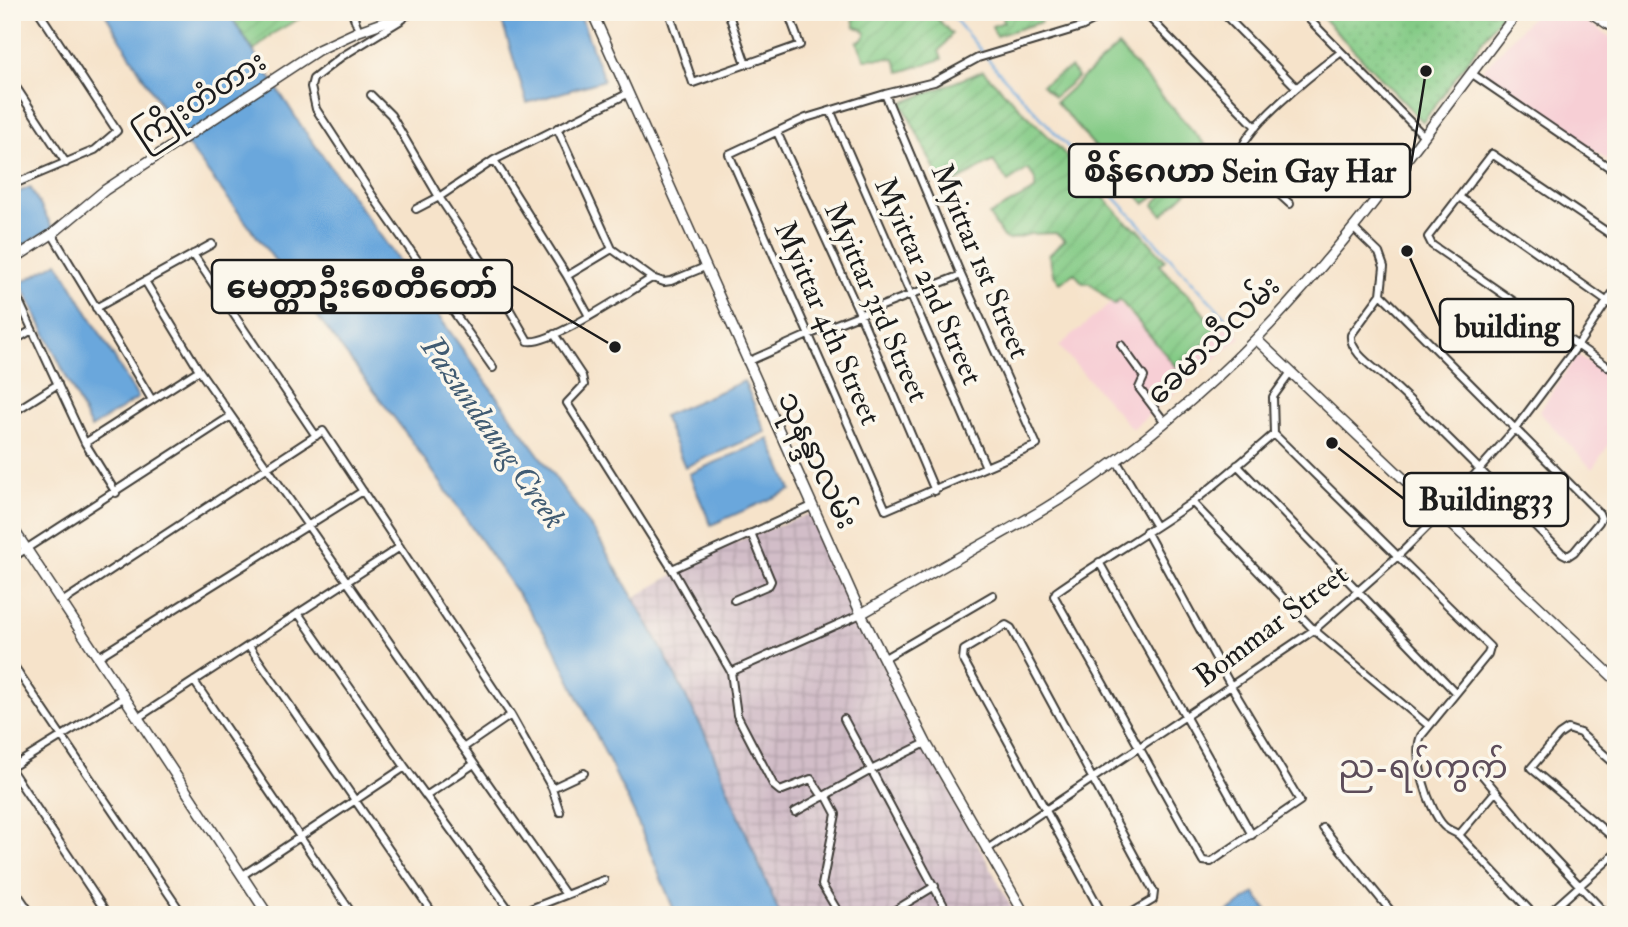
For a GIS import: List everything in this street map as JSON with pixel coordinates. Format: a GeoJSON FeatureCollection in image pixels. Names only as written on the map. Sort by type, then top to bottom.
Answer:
{"type":"FeatureCollection","features":[{"type":"Feature","properties":{"kind":"main road","name":"ကြိုးတံတား"},"geometry":{"type":"LineString","coordinates":[[12,260],[52,234],[105,190],[318,50],[357,32],[413,12]]}},
{"type":"Feature","properties":{"kind":"main road","name":"သုနန္ဒာလမ်း"},"geometry":{"type":"LineString","coordinates":[[592,12],[861,614],[926,743],[1025,915]]}},
{"type":"Feature","properties":{"kind":"main road"},"geometry":{"type":"LineString","coordinates":[[1591,12],[1616,29]]}},
{"type":"Feature","properties":{"kind":"main road"},"geometry":{"type":"LineString","coordinates":[[1611,12],[1616,16]]}},
{"type":"Feature","properties":{"kind":"main road","name":"ခေမာသီလမ်း"},"geometry":{"type":"LineString","coordinates":[[861,614],[1027,520],[1116,460],[1255,339],[1353,228],[1518,13]]}},
{"type":"Feature","properties":{"kind":"main road"},"geometry":{"type":"LineString","coordinates":[[1255,339],[1616,680]]}},
{"type":"Feature","properties":{"kind":"main road"},"geometry":{"type":"LineString","coordinates":[[12,527],[268,915]]}},
{"type":"Feature","properties":{"kind":"street"},"geometry":{"type":"LineString","coordinates":[[12,185],[94,150],[117,131],[39,12]]}},
{"type":"Feature","properties":{"kind":"street"},"geometry":{"type":"LineString","coordinates":[[352,12],[357,32]]}},
{"type":"Feature","properties":{"kind":"street"},"geometry":{"type":"LineString","coordinates":[[413,12],[341,57],[313,79],[311,87],[316,109],[493,368]]}},
{"type":"Feature","properties":{"kind":"street"},"geometry":{"type":"LineString","coordinates":[[669,12],[693,83],[800,45],[788,12]]}},
{"type":"Feature","properties":{"kind":"street"},"geometry":{"type":"LineString","coordinates":[[728,12],[746,64]]}},
{"type":"Feature","properties":{"kind":"street"},"geometry":{"type":"LineString","coordinates":[[777,132],[806,118],[934,82],[978,58],[1081,27],[1101,12]]}},
{"type":"Feature","properties":{"kind":"street"},"geometry":{"type":"LineString","coordinates":[[1144,12],[1256,127]]}},
{"type":"Feature","properties":{"kind":"street"},"geometry":{"type":"LineString","coordinates":[[1222,12],[1296,87]]}},
{"type":"Feature","properties":{"kind":"street"},"geometry":{"type":"LineString","coordinates":[[1301,12],[1423,135]]}},
{"type":"Feature","properties":{"kind":"street"},"geometry":{"type":"LineString","coordinates":[[1290,204],[1240,159],[1238,153],[1256,127],[1296,87],[1340,53]]}},
{"type":"Feature","properties":{"kind":"street"},"geometry":{"type":"LineString","coordinates":[[1471,73],[1616,172]]}},
{"type":"Feature","properties":{"kind":"street"},"geometry":{"type":"LineString","coordinates":[[12,81],[66,163]]}},
{"type":"Feature","properties":{"kind":"street"},"geometry":{"type":"LineString","coordinates":[[416,209],[494,160],[627,94]]}},
{"type":"Feature","properties":{"kind":"street","name":"Myittar 1st Street"},"geometry":{"type":"LineString","coordinates":[[885,94],[961,275],[1037,445],[986,467]]}},
{"type":"Feature","properties":{"kind":"street"},"geometry":{"type":"LineString","coordinates":[[371,95],[391,115],[528,341],[534,342],[554,334],[652,278]]}},
{"type":"Feature","properties":{"kind":"street","name":"Myittar 2nd Street"},"geometry":{"type":"LineString","coordinates":[[831,112],[986,467]]}},
{"type":"Feature","properties":{"kind":"street"},"geometry":{"type":"LineString","coordinates":[[557,128],[612,249],[652,278],[664,282],[705,267]]}},
{"type":"Feature","properties":{"kind":"street","name":"Myittar 4th Street"},"geometry":{"type":"LineString","coordinates":[[777,132],[729,155],[808,335],[887,510],[935,491]]}},
{"type":"Feature","properties":{"kind":"street","name":"Myittar 3rd Street"},"geometry":{"type":"LineString","coordinates":[[777,132],[860,314],[935,491]]}},
{"type":"Feature","properties":{"kind":"street"},"geometry":{"type":"LineString","coordinates":[[1616,238],[1492,154],[1428,237],[1432,245],[1616,372]]}},
{"type":"Feature","properties":{"kind":"street"},"geometry":{"type":"LineString","coordinates":[[494,160],[589,316]]}},
{"type":"Feature","properties":{"kind":"street"},"geometry":{"type":"LineString","coordinates":[[1459,197],[1616,308]]}},
{"type":"Feature","properties":{"kind":"street"},"geometry":{"type":"LineString","coordinates":[[1353,228],[1383,260],[1381,294],[1354,327],[1350,341],[1356,350],[1562,553],[1568,556],[1574,552],[1601,518],[1595,508],[1381,294]]}},
{"type":"Feature","properties":{"kind":"street"},"geometry":{"type":"LineString","coordinates":[[52,234],[152,400]]}},
{"type":"Feature","properties":{"kind":"street"},"geometry":{"type":"LineString","coordinates":[[96,308],[212,244]]}},
{"type":"Feature","properties":{"kind":"street"},"geometry":{"type":"LineString","coordinates":[[567,276],[612,249]]}},
{"type":"Feature","properties":{"kind":"street"},"geometry":{"type":"LineString","coordinates":[[193,254],[316,436]]}},
{"type":"Feature","properties":{"kind":"street"},"geometry":{"type":"LineString","coordinates":[[747,362],[961,275]]}},
{"type":"Feature","properties":{"kind":"street"},"geometry":{"type":"LineString","coordinates":[[145,281],[199,370],[566,895]]}},
{"type":"Feature","properties":{"kind":"street"},"geometry":{"type":"LineString","coordinates":[[12,286],[85,443],[116,493]]}},
{"type":"Feature","properties":{"kind":"street","name":"Bommar Street"},"geometry":{"type":"LineString","coordinates":[[986,850],[1314,631],[1399,555],[1479,471],[1515,429],[1578,345],[1616,288]]}},
{"type":"Feature","properties":{"kind":"street"},"geometry":{"type":"LineString","coordinates":[[12,342],[32,330]]}},
{"type":"Feature","properties":{"kind":"street"},"geometry":{"type":"LineString","coordinates":[[554,334],[582,376],[584,385],[567,404],[672,569],[732,672],[737,715],[775,788],[783,790],[811,779],[836,814],[822,885],[840,915]]}},
{"type":"Feature","properties":{"kind":"street"},"geometry":{"type":"LineString","coordinates":[[1121,345],[1144,377],[1139,388],[1164,421]]}},
{"type":"Feature","properties":{"kind":"street"},"geometry":{"type":"LineString","coordinates":[[85,443],[199,370]]}},
{"type":"Feature","properties":{"kind":"street"},"geometry":{"type":"LineString","coordinates":[[1291,372],[1273,397],[1274,434],[1490,647],[1488,654],[1455,692],[1417,745],[1421,776],[1437,815],[1445,827],[1459,835],[1534,915]]}},
{"type":"Feature","properties":{"kind":"street"},"geometry":{"type":"LineString","coordinates":[[12,413],[58,384]]}},
{"type":"Feature","properties":{"kind":"street"},"geometry":{"type":"LineString","coordinates":[[12,558],[231,416]]}},
{"type":"Feature","properties":{"kind":"street"},"geometry":{"type":"LineString","coordinates":[[62,602],[323,431],[510,715],[552,788],[560,812]]}},
{"type":"Feature","properties":{"kind":"street"},"geometry":{"type":"LineString","coordinates":[[1146,531],[1231,686],[1300,801],[1211,862],[1203,861],[1054,596],[1099,562],[1146,531],[1192,502],[1274,434]]}},
{"type":"Feature","properties":{"kind":"street"},"geometry":{"type":"LineString","coordinates":[[1116,460],[1155,526]]}},
{"type":"Feature","properties":{"kind":"street"},"geometry":{"type":"LineString","coordinates":[[1237,465],[1455,692]]}},
{"type":"Feature","properties":{"kind":"street"},"geometry":{"type":"LineString","coordinates":[[935,491],[986,467]]}},
{"type":"Feature","properties":{"kind":"street"},"geometry":{"type":"LineString","coordinates":[[98,657],[363,491]]}},
{"type":"Feature","properties":{"kind":"street"},"geometry":{"type":"LineString","coordinates":[[1192,502],[1314,631],[1429,726]]}},
{"type":"Feature","properties":{"kind":"street"},"geometry":{"type":"LineString","coordinates":[[672,569],[812,506]]}},
{"type":"Feature","properties":{"kind":"street"},"geometry":{"type":"LineString","coordinates":[[734,600],[771,581],[751,533]]}},
{"type":"Feature","properties":{"kind":"street"},"geometry":{"type":"LineString","coordinates":[[139,717],[400,547]]}},
{"type":"Feature","properties":{"kind":"street"},"geometry":{"type":"LineString","coordinates":[[1099,562],[1251,835]]}},
{"type":"Feature","properties":{"kind":"street"},"geometry":{"type":"LineString","coordinates":[[883,659],[993,595]]}},
{"type":"Feature","properties":{"kind":"street"},"geometry":{"type":"LineString","coordinates":[[298,614],[405,767],[514,915],[604,880]]}},
{"type":"Feature","properties":{"kind":"street"},"geometry":{"type":"LineString","coordinates":[[732,672],[861,614]]}},
{"type":"Feature","properties":{"kind":"street"},"geometry":{"type":"LineString","coordinates":[[1102,915],[963,659],[964,650],[1006,625],[1011,628],[1155,896],[1153,900],[1128,915]]}},
{"type":"Feature","properties":{"kind":"street"},"geometry":{"type":"LineString","coordinates":[[249,646],[434,915]]}},
{"type":"Feature","properties":{"kind":"street"},"geometry":{"type":"LineString","coordinates":[[12,663],[183,915]]}},
{"type":"Feature","properties":{"kind":"street"},"geometry":{"type":"LineString","coordinates":[[194,681],[353,915]]}},
{"type":"Feature","properties":{"kind":"street"},"geometry":{"type":"LineString","coordinates":[[108,915],[12,769],[125,696]]}},
{"type":"Feature","properties":{"kind":"street"},"geometry":{"type":"LineString","coordinates":[[463,748],[510,715]]}},
{"type":"Feature","properties":{"kind":"street"},"geometry":{"type":"LineString","coordinates":[[844,719],[949,915]]}},
{"type":"Feature","properties":{"kind":"street"},"geometry":{"type":"LineString","coordinates":[[1616,765],[1580,733],[1568,729],[1559,735],[1531,768],[1616,840]]}},
{"type":"Feature","properties":{"kind":"street"},"geometry":{"type":"LineString","coordinates":[[795,812],[926,743]]}},
{"type":"Feature","properties":{"kind":"street"},"geometry":{"type":"LineString","coordinates":[[426,796],[474,764]]}},
{"type":"Feature","properties":{"kind":"street"},"geometry":{"type":"LineString","coordinates":[[243,875],[405,767]]}},
{"type":"Feature","properties":{"kind":"street"},"geometry":{"type":"LineString","coordinates":[[1478,770],[1534,837],[1607,915]]}},
{"type":"Feature","properties":{"kind":"street"},"geometry":{"type":"LineString","coordinates":[[552,788],[584,773]]}},
{"type":"Feature","properties":{"kind":"street"},"geometry":{"type":"LineString","coordinates":[[1459,835],[1496,791]]}},
{"type":"Feature","properties":{"kind":"street"},"geometry":{"type":"LineString","coordinates":[[1324,828],[1390,913]]}},
{"type":"Feature","properties":{"kind":"street"},"geometry":{"type":"LineString","coordinates":[[1547,915],[1616,853]]}},
{"type":"Feature","properties":{"kind":"street"},"geometry":{"type":"LineString","coordinates":[[12,886],[32,915]]}},
{"type":"Feature","properties":{"kind":"street"},"geometry":{"type":"LineString","coordinates":[[887,915],[935,886]]}},
{"type":"Feature","properties":{"kind":"shaded area"},"geometry":{"type":"Polygon","coordinates":[[[1536,12],[1573,12],[1616,41],[1616,166],[1480,73],[1536,12]]]}},
{"type":"Feature","properties":{"kind":"shaded area"},"geometry":{"type":"Polygon","coordinates":[[[1116,299],[1176,367],[1229,324],[1241,337],[1132,429],[1059,346],[1116,299]]]}},
{"type":"Feature","properties":{"kind":"shaded area"},"geometry":{"type":"Polygon","coordinates":[[[1577,355],[1616,380],[1616,434],[1592,469],[1539,412],[1577,355]]]}},
{"type":"Feature","properties":{"kind":"shaded area"},"geometry":{"type":"Polygon","coordinates":[[[814,512],[862,622],[1017,915],[780,915],[706,736],[633,598],[722,547],[814,512]]]}},
{"type":"Feature","properties":{"kind":"green space"},"geometry":{"type":"Polygon","coordinates":[[[228,12],[311,12],[272,34],[254,51],[228,12]]]}},
{"type":"Feature","properties":{"kind":"green space"},"geometry":{"type":"Polygon","coordinates":[[[863,12],[931,12],[952,34],[939,51],[942,59],[900,72],[894,58],[865,59],[857,42],[862,40],[866,33],[855,27],[852,15],[863,12]]]}},
{"type":"Feature","properties":{"kind":"green space"},"geometry":{"type":"Polygon","coordinates":[[[1004,12],[1038,12],[1041,22],[996,36],[992,26],[1004,22],[1004,12]]]}},
{"type":"Feature","properties":{"kind":"green space"},"geometry":{"type":"Polygon","coordinates":[[[1317,12],[1503,12],[1423,122],[1317,12]]]}},
{"type":"Feature","properties":{"kind":"green space"},"geometry":{"type":"Polygon","coordinates":[[[1118,46],[1208,148],[1145,204],[1056,102],[1118,46]]]}},
{"type":"Feature","properties":{"kind":"green space"},"geometry":{"type":"Polygon","coordinates":[[[1070,68],[1078,77],[1054,97],[1042,85],[1070,68]]]}},
{"type":"Feature","properties":{"kind":"green space"},"geometry":{"type":"Polygon","coordinates":[[[983,71],[1052,140],[1127,223],[1138,229],[1165,260],[1159,265],[1193,300],[1218,332],[1176,367],[1120,300],[1114,305],[1091,284],[1083,283],[1074,273],[1060,283],[1053,273],[1049,255],[1065,240],[1056,233],[1030,234],[1008,240],[1003,237],[989,215],[1035,190],[1035,179],[1028,169],[1008,182],[993,161],[944,188],[902,103],[983,71]]]}},
{"type":"Feature","properties":{"kind":"green space"},"geometry":{"type":"Polygon","coordinates":[[[1205,158],[1212,166],[1210,170],[1162,215],[1154,205],[1156,201],[1205,158]]]}},
{"type":"Feature","properties":{"kind":"water","name":"Pazundaung Creek"},"geometry":{"type":"Polygon","coordinates":[[[104,12],[228,12],[302,127],[596,534],[652,630],[706,736],[780,915],[676,915],[634,813],[553,645],[411,440],[173,126],[104,12]]]}},
{"type":"Feature","properties":{"kind":"water"},"geometry":{"type":"Polygon","coordinates":[[[508,12],[579,12],[604,80],[527,103],[500,15],[508,12]]]}},
{"type":"Feature","properties":{"kind":"water"},"geometry":{"type":"Polygon","coordinates":[[[30,187],[53,228],[14,250],[12,195],[30,187]]]}},
{"type":"Feature","properties":{"kind":"water"},"geometry":{"type":"Polygon","coordinates":[[[58,262],[138,398],[91,428],[21,283],[58,262]]]}},
{"type":"Feature","properties":{"kind":"water"},"geometry":{"type":"Polygon","coordinates":[[[744,381],[766,432],[685,467],[663,416],[744,381]]]}},
{"type":"Feature","properties":{"kind":"water"},"geometry":{"type":"Polygon","coordinates":[[[769,439],[791,490],[711,525],[689,474],[769,439]]]}},
{"type":"Feature","properties":{"kind":"water"},"geometry":{"type":"Polygon","coordinates":[[[1255,893],[1270,915],[1224,915],[1255,893]]]}},
{"type":"Feature","properties":{"kind":"waterway"},"geometry":{"type":"LineString","coordinates":[[949,12],[998,71],[1236,329]]}},
{"type":"Feature","properties":{"kind":"place","name":"စိန်ဂေဟာ Sein Gay Har"},"geometry":{"type":"Point","coordinates":[1426,71]}},
{"type":"Feature","properties":{"kind":"place","name":"building"},"geometry":{"type":"Point","coordinates":[1407,251]}},
{"type":"Feature","properties":{"kind":"place","name":"မေတ္တာဦးစေတီတော်"},"geometry":{"type":"Point","coordinates":[615,347]}},
{"type":"Feature","properties":{"kind":"place","name":"Building33"},"geometry":{"type":"Point","coordinates":[1332,443]}},
{"type":"Feature","properties":{"kind":"district","name":"ည-ရပ်ကွက်"},"geometry":{"type":"Point","coordinates":[1423,766]}}]}
